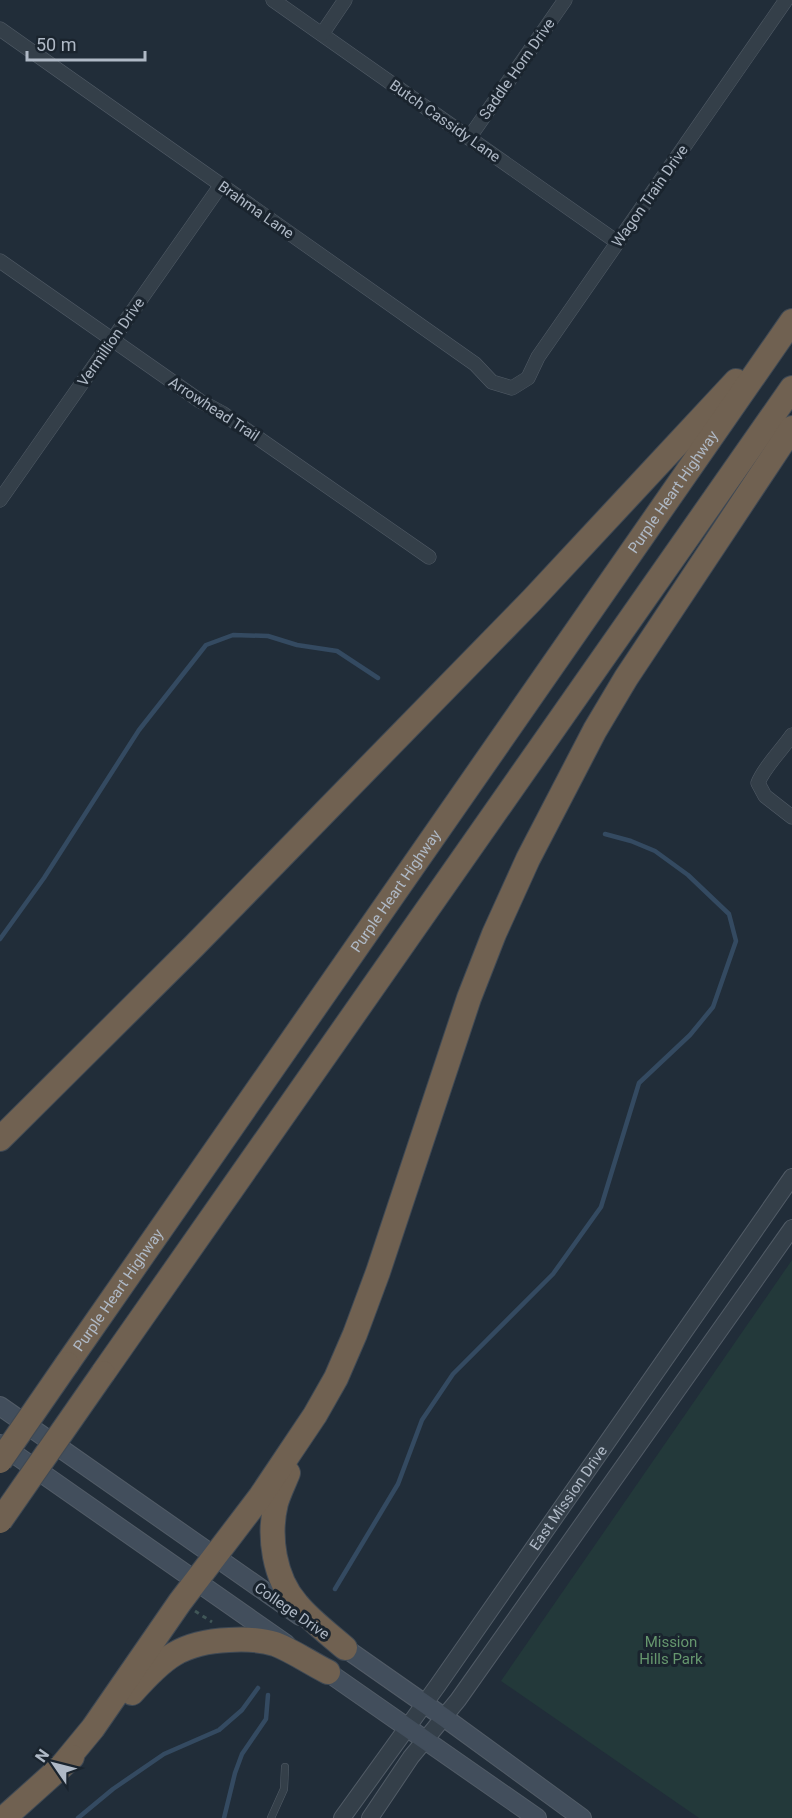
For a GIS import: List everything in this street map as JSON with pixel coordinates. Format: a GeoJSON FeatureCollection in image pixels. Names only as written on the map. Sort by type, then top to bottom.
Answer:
{"type":"FeatureCollection","features":[{"type":"Feature","properties":{"kind":"highway"},"geometry":{"type":"LineString","coordinates":[[0,1139],[194,946],[531,601],[792,321]]}},
{"type":"Feature","properties":{"kind":"highway","name":"Purple Heart Highway"},"geometry":{"type":"LineString","coordinates":[[0,1461],[792,321]]}},
{"type":"Feature","properties":{"kind":"highway"},"geometry":{"type":"LineString","coordinates":[[0,1521],[792,388]]}},
{"type":"Feature","properties":{"kind":"highway"},"geometry":{"type":"LineString","coordinates":[[60,1768],[93,1728],[196,1581],[235,1533],[315,1415],[336,1378],[355,1334],[416,1160],[469,998],[494,934],[528,859],[595,730],[626,678],[792,428]]}},
{"type":"Feature","properties":{"kind":"highway"},"geometry":{"type":"LineString","coordinates":[[315,1415],[276,1502],[273,1545],[280,1575],[297,1604],[345,1648]]}},
{"type":"Feature","properties":{"kind":"highway"},"geometry":{"type":"LineString","coordinates":[[4,1818],[100,1731],[160,1664],[188,1646],[208,1641],[252,1639],[274,1644],[328,1672]]}},
{"type":"Feature","properties":{"kind":"main road","name":"College Drive"},"geometry":{"type":"LineString","coordinates":[[0,1406],[424,1703],[582,1818]]}},
{"type":"Feature","properties":{"kind":"main road","name":"College Drive"},"geometry":{"type":"LineString","coordinates":[[0,1444],[537,1818]]}},
{"type":"Feature","properties":{"kind":"street","name":"Butch Cassidy Lane"},"geometry":{"type":"LineString","coordinates":[[273,0],[617,242]]}},
{"type":"Feature","properties":{"kind":"street"},"geometry":{"type":"LineString","coordinates":[[322,34],[345,0]]}},
{"type":"Feature","properties":{"kind":"street","name":"Saddle Horn Drive"},"geometry":{"type":"LineString","coordinates":[[469,138],[565,0]]}},
{"type":"Feature","properties":{"kind":"street","name":"Wagon Train Drive"},"geometry":{"type":"LineString","coordinates":[[512,388],[528,378],[538,357],[786,0]]}},
{"type":"Feature","properties":{"kind":"street","name":"Brahma Lane"},"geometry":{"type":"LineString","coordinates":[[0,29],[476,364],[492,382],[512,388]]}},
{"type":"Feature","properties":{"kind":"street","name":"Vermillion Drive"},"geometry":{"type":"LineString","coordinates":[[1,498],[221,185]]}},
{"type":"Feature","properties":{"kind":"street","name":"Arrowhead Trail"},"geometry":{"type":"LineString","coordinates":[[0,261],[429,557]]}},
{"type":"Feature","properties":{"kind":"street"},"geometry":{"type":"LineString","coordinates":[[792,735],[777,757],[762,771],[758,783],[765,796],[792,817]]}},
{"type":"Feature","properties":{"kind":"street","name":"East Mission Drive"},"geometry":{"type":"LineString","coordinates":[[342,1818],[792,1177]]}},
{"type":"Feature","properties":{"kind":"street","name":"East Mission Drive"},"geometry":{"type":"LineString","coordinates":[[370,1818],[411,1757],[445,1718],[792,1228]]}},
{"type":"Feature","properties":{"kind":"lane"},"geometry":{"type":"LineString","coordinates":[[272,1818],[284,1789],[285,1767]]}},
{"type":"Feature","properties":{"kind":"path"},"geometry":{"type":"LineString","coordinates":[[191,1609],[217,1625]]}},
{"type":"Feature","properties":{"kind":"green space","name":"Mission Hills Park"},"geometry":{"type":"Polygon","coordinates":[[[792,1260],[792,1818],[699,1818],[501,1681],[792,1260]]]}},
{"type":"Feature","properties":{"kind":"waterway"},"geometry":{"type":"LineString","coordinates":[[0,939],[44,878],[139,730],[206,645],[233,635],[268,636],[297,645],[337,651],[378,678]]}},
{"type":"Feature","properties":{"kind":"waterway"},"geometry":{"type":"LineString","coordinates":[[335,1589],[398,1484],[422,1420],[453,1374],[553,1274],[601,1207],[639,1083],[690,1035],[713,1007],[736,941],[729,914],[688,875],[655,851],[605,834]]}},
{"type":"Feature","properties":{"kind":"waterway"},"geometry":{"type":"LineString","coordinates":[[78,1818],[113,1789],[164,1754],[219,1730],[242,1710],[258,1688]]}},
{"type":"Feature","properties":{"kind":"waterway"},"geometry":{"type":"LineString","coordinates":[[224,1818],[242,1754],[266,1719],[268,1695]]}}]}
